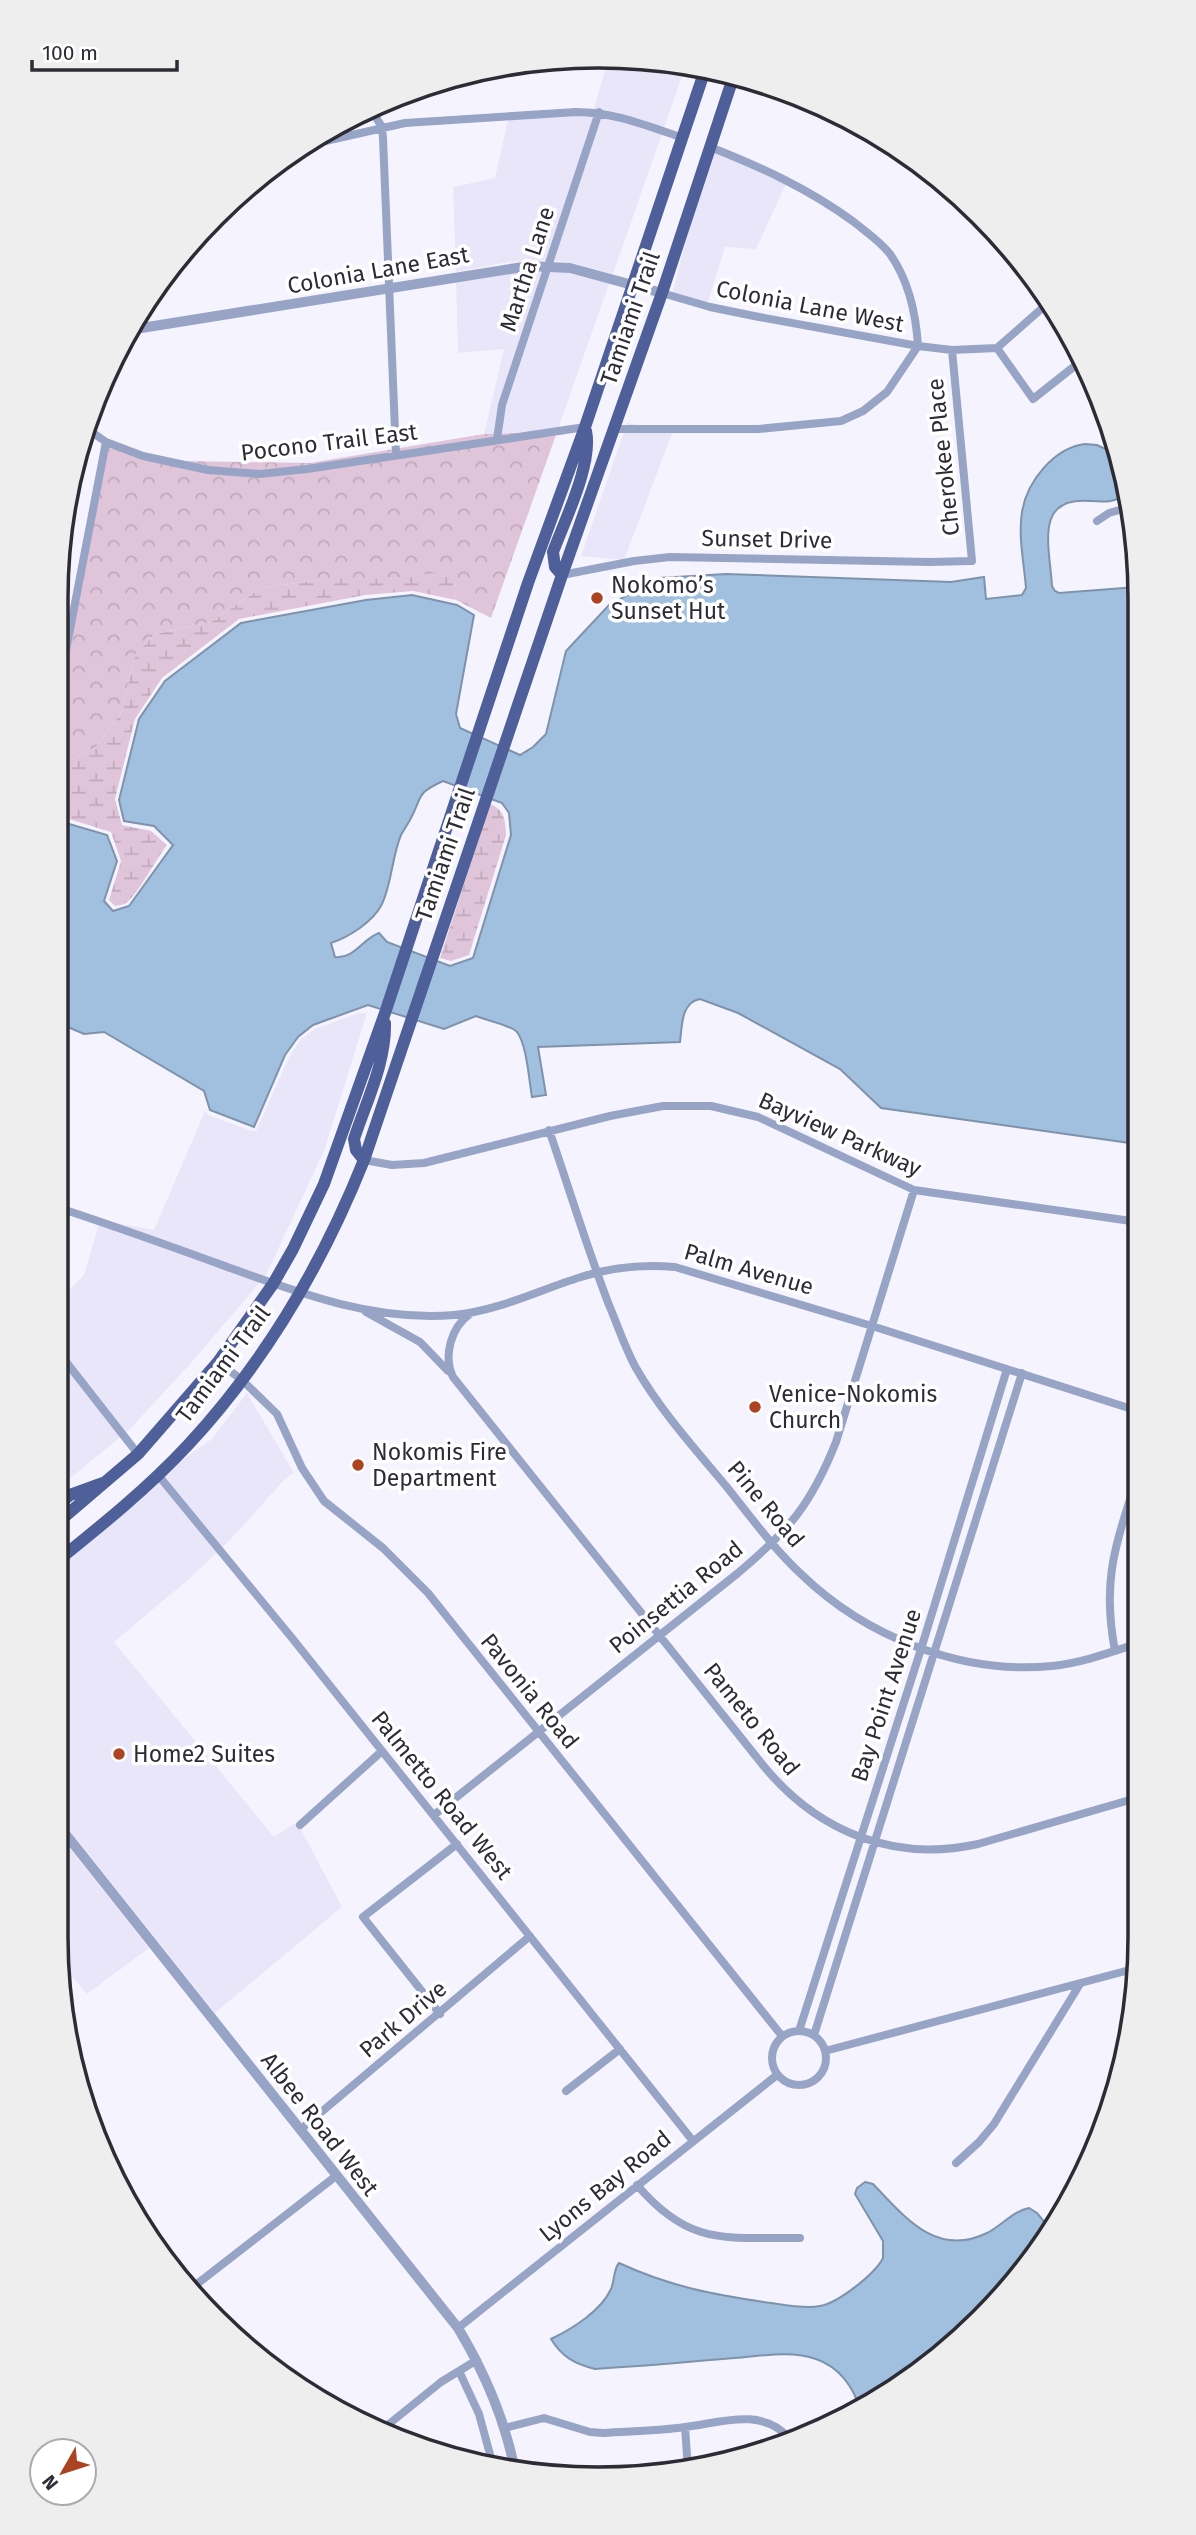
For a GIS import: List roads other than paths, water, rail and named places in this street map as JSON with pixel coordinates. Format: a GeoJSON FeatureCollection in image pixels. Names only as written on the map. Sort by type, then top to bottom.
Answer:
{"type":"FeatureCollection","features":[{"type":"Feature","properties":{"kind":"main road","name":"Tamiami Trail"},"geometry":{"type":"LineString","coordinates":[[68,1514],[138,1454],[218,1362],[273,1284],[324,1184],[385,1013],[528,583],[585,427],[702,78]]}},
{"type":"Feature","properties":{"kind":"main road","name":"Tamiami Trail"},"geometry":{"type":"LineString","coordinates":[[68,1552],[158,1475],[211,1419],[242,1380],[300,1294],[336,1226],[364,1160],[562,575],[662,293],[731,85]]}},
{"type":"Feature","properties":{"kind":"main road"},"geometry":{"type":"LineString","coordinates":[[562,575],[555,567],[553,552],[584,466],[588,447],[585,427]]}},
{"type":"Feature","properties":{"kind":"main road"},"geometry":{"type":"LineString","coordinates":[[364,1160],[356,1150],[354,1139],[383,1051],[385,1013]]}},
{"type":"Feature","properties":{"kind":"main road"},"geometry":{"type":"LineString","coordinates":[[68,1497],[110,1480]]}},
{"type":"Feature","properties":{"kind":"street"},"geometry":{"type":"LineString","coordinates":[[329,142],[382,127],[450,120],[599,112],[683,138]]}},
{"type":"Feature","properties":{"kind":"street","name":"Martha Lane"},"geometry":{"type":"LineString","coordinates":[[497,439],[502,405],[599,112]]}},
{"type":"Feature","properties":{"kind":"street"},"geometry":{"type":"LineString","coordinates":[[376,118],[382,127],[396,455]]}},
{"type":"Feature","properties":{"kind":"street"},"geometry":{"type":"LineString","coordinates":[[614,429],[758,429],[841,421],[863,411],[887,392],[918,346],[914,313],[904,279],[889,253],[878,241],[797,185],[710,147]]}},
{"type":"Feature","properties":{"kind":"street","name":"Colonia Lane East"},"geometry":{"type":"LineString","coordinates":[[142,328],[509,267],[549,265],[570,268],[662,293]]}},
{"type":"Feature","properties":{"kind":"street","name":"Colonia Lane West"},"geometry":{"type":"LineString","coordinates":[[662,293],[710,307],[918,346],[952,350],[997,348]]}},
{"type":"Feature","properties":{"kind":"street"},"geometry":{"type":"LineString","coordinates":[[1041,309],[997,348],[1033,399],[1074,367]]}},
{"type":"Feature","properties":{"kind":"street","name":"Cherokee Place"},"geometry":{"type":"LineString","coordinates":[[952,350],[972,561]]}},
{"type":"Feature","properties":{"kind":"street","name":"Pocono Trail East"},"geometry":{"type":"LineString","coordinates":[[94,434],[127,452],[161,461],[241,474],[291,471],[585,427]]}},
{"type":"Feature","properties":{"kind":"street"},"geometry":{"type":"LineString","coordinates":[[68,640],[106,442]]}},
{"type":"Feature","properties":{"kind":"street"},"geometry":{"type":"LineString","coordinates":[[1097,521],[1120,510]]}},
{"type":"Feature","properties":{"kind":"street","name":"Sunset Drive"},"geometry":{"type":"LineString","coordinates":[[562,575],[634,561],[680,557],[972,561]]}},
{"type":"Feature","properties":{"kind":"street","name":"Bayview Parkway"},"geometry":{"type":"LineString","coordinates":[[364,1160],[392,1165],[424,1163],[550,1130],[663,1107],[695,1105],[727,1108],[758,1117],[914,1190],[1128,1221]]}},
{"type":"Feature","properties":{"kind":"street","name":"Pine Road"},"geometry":{"type":"LineString","coordinates":[[550,1130],[596,1272],[637,1369],[658,1401],[773,1544],[803,1577],[840,1607],[890,1635],[921,1649],[984,1664],[1019,1667],[1067,1664],[1128,1647]]}},
{"type":"Feature","properties":{"kind":"street","name":"Poinsettia Road"},"geometry":{"type":"LineString","coordinates":[[434,1815],[773,1544],[796,1519],[824,1473],[873,1326],[914,1190]]}},
{"type":"Feature","properties":{"kind":"street","name":"Palm Avenue"},"geometry":{"type":"LineString","coordinates":[[68,1211],[300,1294],[360,1309],[413,1315],[473,1312],[596,1272],[643,1265],[682,1269],[1128,1407]]}},
{"type":"Feature","properties":{"kind":"street","name":"Pameto Road"},"geometry":{"type":"LineString","coordinates":[[360,1309],[420,1342],[438,1359],[786,1792],[818,1816],[875,1842],[914,1850],[963,1847],[1128,1800]]}},
{"type":"Feature","properties":{"kind":"street"},"geometry":{"type":"LineString","coordinates":[[453,1377],[448,1366],[448,1352],[457,1328],[473,1312]]}},
{"type":"Feature","properties":{"kind":"street","name":"Pavonia Road"},"geometry":{"type":"LineString","coordinates":[[218,1362],[242,1380],[277,1414],[302,1468],[324,1501],[383,1548],[415,1578],[782,2036]]}},
{"type":"Feature","properties":{"kind":"street"},"geometry":{"type":"LineString","coordinates":[[68,1364],[138,1454]]}},
{"type":"Feature","properties":{"kind":"street","name":"Bay Point Avenue"},"geometry":{"type":"LineString","coordinates":[[799,2031],[1007,1369]]}},
{"type":"Feature","properties":{"kind":"street","name":"Bay Point Avenue"},"geometry":{"type":"LineString","coordinates":[[814,2035],[1022,1373]]}},
{"type":"Feature","properties":{"kind":"street","name":"Palmetto Road West"},"geometry":{"type":"LineString","coordinates":[[158,1475],[434,1815],[693,2141]]}},
{"type":"Feature","properties":{"kind":"street"},"geometry":{"type":"LineString","coordinates":[[1115,1651],[1108,1595],[1110,1569],[1128,1508]]}},
{"type":"Feature","properties":{"kind":"street"},"geometry":{"type":"LineString","coordinates":[[300,1825],[382,1751]]}},
{"type":"Feature","properties":{"kind":"street","name":"Albee Road West"},"geometry":{"type":"LineString","coordinates":[[68,1837],[458,2328],[477,2360],[505,2428],[512,2460]]}},
{"type":"Feature","properties":{"kind":"street"},"geometry":{"type":"LineString","coordinates":[[440,2014],[363,1917],[457,1844]]}},
{"type":"Feature","properties":{"kind":"street","name":"Park Drive"},"geometry":{"type":"LineString","coordinates":[[300,2130],[530,1937]]}},
{"type":"Feature","properties":{"kind":"street"},"geometry":{"type":"LineString","coordinates":[[825,2051],[1127,1971]]}},
{"type":"Feature","properties":{"kind":"street"},"geometry":{"type":"LineString","coordinates":[[956,2163],[979,2143],[1002,2113],[1080,1984]]}},
{"type":"Feature","properties":{"kind":"street"},"geometry":{"type":"LineString","coordinates":[[799,2031],[814,2035],[825,2051],[824,2068],[814,2080],[799,2085],[783,2081],[772,2059],[776,2043],[782,2036],[799,2031]]}},
{"type":"Feature","properties":{"kind":"street"},"geometry":{"type":"LineString","coordinates":[[566,2091],[620,2049]]}},
{"type":"Feature","properties":{"kind":"street","name":"Lyons Bay Road"},"geometry":{"type":"LineString","coordinates":[[458,2328],[778,2075]]}},
{"type":"Feature","properties":{"kind":"street"},"geometry":{"type":"LineString","coordinates":[[200,2286],[336,2176]]}},
{"type":"Feature","properties":{"kind":"street"},"geometry":{"type":"LineString","coordinates":[[637,2185],[668,2216],[692,2230],[734,2238],[800,2238]]}},
{"type":"Feature","properties":{"kind":"street"},"geometry":{"type":"LineString","coordinates":[[390,2424],[441,2382],[477,2360]]}},
{"type":"Feature","properties":{"kind":"street"},"geometry":{"type":"LineString","coordinates":[[459,2371],[479,2414],[490,2456]]}},
{"type":"Feature","properties":{"kind":"street"},"geometry":{"type":"LineString","coordinates":[[505,2428],[544,2418],[596,2433],[685,2427],[733,2418],[771,2423],[784,2433]]}},
{"type":"Feature","properties":{"kind":"street"},"geometry":{"type":"LineString","coordinates":[[685,2427],[687,2459]]}},
{"type":"Feature","properties":{"kind":"water"},"geometry":{"type":"Polygon","coordinates":[[[1085,444],[1107,450],[1118,498],[1072,502],[1060,507],[1052,516],[1048,541],[1052,586],[1059,593],[1128,588],[1128,1143],[881,1108],[840,1069],[738,1013],[700,999],[694,1001],[686,1010],[680,1042],[538,1047],[546,1095],[532,1097],[523,1045],[514,1029],[476,1016],[444,1029],[368,1005],[313,1025],[298,1037],[285,1055],[254,1127],[210,1110],[204,1091],[104,1032],[84,1034],[68,1027],[68,824],[107,835],[117,861],[104,901],[113,911],[129,906],[173,845],[154,826],[124,821],[119,800],[139,719],[165,681],[241,623],[366,600],[412,595],[457,605],[474,615],[456,714],[460,728],[520,755],[546,734],[566,651],[609,605],[659,578],[726,574],[951,582],[984,577],[986,599],[1022,595],[1026,588],[1021,530],[1025,500],[1036,478],[1063,452],[1085,444]],[[443,781],[424,793],[401,835],[382,904],[373,917],[360,928],[331,943],[335,957],[348,955],[379,933],[387,942],[450,966],[473,958],[511,835],[509,813],[502,803],[443,781]]]}},
{"type":"Feature","properties":{"kind":"water"},"geometry":{"type":"Polygon","coordinates":[[[865,2182],[873,2184],[910,2221],[937,2237],[952,2241],[987,2233],[1018,2212],[1029,2208],[1044,2222],[1018,2259],[973,2312],[920,2357],[856,2399],[850,2386],[832,2367],[807,2356],[776,2354],[595,2369],[570,2359],[551,2339],[577,2325],[600,2305],[611,2289],[619,2263],[675,2284],[731,2297],[789,2306],[828,2304],[864,2279],[883,2258],[883,2241],[855,2194],[857,2188],[865,2182]]]}},
{"type":"Feature","properties":{"kind":"place","name":"Nokomo’s Sunset Hut"},"geometry":{"type":"Point","coordinates":[597,598]}},
{"type":"Feature","properties":{"kind":"place","name":"Venice-Nokomis Church"},"geometry":{"type":"Point","coordinates":[755,1407]}},
{"type":"Feature","properties":{"kind":"place","name":"Nokomis Fire Department"},"geometry":{"type":"Point","coordinates":[358,1465]}},
{"type":"Feature","properties":{"kind":"place","name":"Home2 Suites"},"geometry":{"type":"Point","coordinates":[119,1754]}}]}
